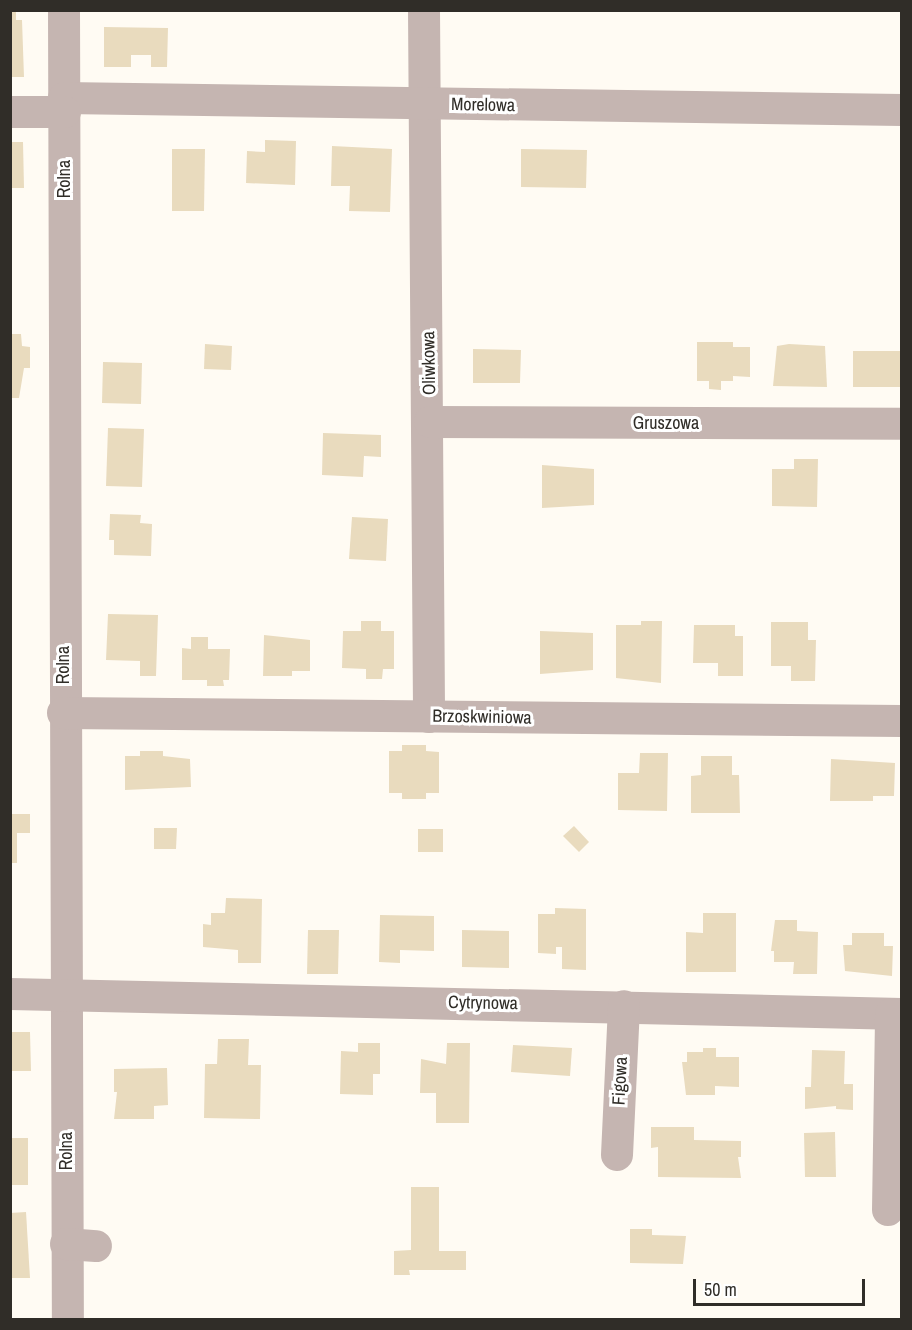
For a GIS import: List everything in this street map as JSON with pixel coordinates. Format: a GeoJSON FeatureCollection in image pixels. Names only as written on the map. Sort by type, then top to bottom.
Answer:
{"type":"FeatureCollection","features":[{"type":"Feature","properties":{"kind":"street","name":"Rolna"},"geometry":{"type":"LineString","coordinates":[[64,10],[65,993],[81,1245],[68,1320]]}},
{"type":"Feature","properties":{"kind":"street","name":"Oliwkowa"},"geometry":{"type":"LineString","coordinates":[[424,10],[430,422],[429,717]]}},
{"type":"Feature","properties":{"kind":"street","name":"Morelowa"},"geometry":{"type":"LineString","coordinates":[[10,112],[64,105],[424,104],[902,110]]}},
{"type":"Feature","properties":{"kind":"street","name":"Gruszowa"},"geometry":{"type":"LineString","coordinates":[[430,422],[902,424]]}},
{"type":"Feature","properties":{"kind":"street","name":"Brzoskwiniowa"},"geometry":{"type":"LineString","coordinates":[[63,713],[902,721]]}},
{"type":"Feature","properties":{"kind":"street","name":"Cytrynowa"},"geometry":{"type":"LineString","coordinates":[[10,994],[65,993],[896,1014]]}},
{"type":"Feature","properties":{"kind":"street","name":"Figowa"},"geometry":{"type":"LineString","coordinates":[[617,1155],[624,1006]]}},
{"type":"Feature","properties":{"kind":"street"},"geometry":{"type":"LineString","coordinates":[[888,1210],[896,1014]]}},
{"type":"Feature","properties":{"kind":"building"},"geometry":{"type":"Polygon","coordinates":[[[10,10],[16,10],[16,20],[22,20],[24,77],[10,77],[10,10]]]}},
{"type":"Feature","properties":{"kind":"building"},"geometry":{"type":"Polygon","coordinates":[[[104,27],[168,28],[167,67],[151,67],[151,55],[131,55],[131,67],[104,67],[104,27]]]}},
{"type":"Feature","properties":{"kind":"building"},"geometry":{"type":"Polygon","coordinates":[[[265,140],[296,141],[295,185],[246,183],[247,151],[265,152],[265,140]]]}},
{"type":"Feature","properties":{"kind":"building"},"geometry":{"type":"Polygon","coordinates":[[[10,142],[23,142],[24,188],[10,188],[10,142]]]}},
{"type":"Feature","properties":{"kind":"building"},"geometry":{"type":"Polygon","coordinates":[[[332,146],[392,149],[390,212],[349,211],[350,186],[331,186],[332,146]]]}},
{"type":"Feature","properties":{"kind":"building"},"geometry":{"type":"Polygon","coordinates":[[[172,149],[205,149],[204,211],[172,211],[172,149]]]}},
{"type":"Feature","properties":{"kind":"building"},"geometry":{"type":"Polygon","coordinates":[[[521,149],[587,150],[586,188],[521,187],[521,149]]]}},
{"type":"Feature","properties":{"kind":"building"},"geometry":{"type":"Polygon","coordinates":[[[10,334],[21,334],[22,346],[30,347],[30,368],[24,368],[19,398],[10,398],[10,334]]]}},
{"type":"Feature","properties":{"kind":"building"},"geometry":{"type":"Polygon","coordinates":[[[697,342],[733,342],[733,347],[750,347],[750,377],[733,376],[733,381],[721,381],[721,390],[709,389],[709,381],[697,381],[697,342]]]}},
{"type":"Feature","properties":{"kind":"building"},"geometry":{"type":"Polygon","coordinates":[[[205,344],[232,346],[231,370],[204,369],[205,344]]]}},
{"type":"Feature","properties":{"kind":"building"},"geometry":{"type":"Polygon","coordinates":[[[789,344],[825,346],[827,387],[773,386],[777,346],[789,344]]]}},
{"type":"Feature","properties":{"kind":"building"},"geometry":{"type":"Polygon","coordinates":[[[473,349],[521,350],[520,383],[473,383],[473,349]]]}},
{"type":"Feature","properties":{"kind":"building"},"geometry":{"type":"Polygon","coordinates":[[[853,351],[900,351],[900,387],[853,387],[853,351]]]}},
{"type":"Feature","properties":{"kind":"building"},"geometry":{"type":"Polygon","coordinates":[[[103,362],[142,363],[141,404],[102,403],[103,362]]]}},
{"type":"Feature","properties":{"kind":"building"},"geometry":{"type":"Polygon","coordinates":[[[108,428],[144,429],[142,487],[106,486],[108,428]]]}},
{"type":"Feature","properties":{"kind":"building"},"geometry":{"type":"Polygon","coordinates":[[[323,433],[381,435],[381,457],[364,456],[363,477],[322,475],[323,433]]]}},
{"type":"Feature","properties":{"kind":"building"},"geometry":{"type":"Polygon","coordinates":[[[794,459],[818,459],[817,507],[772,506],[772,469],[794,469],[794,459]]]}},
{"type":"Feature","properties":{"kind":"building"},"geometry":{"type":"Polygon","coordinates":[[[542,465],[594,469],[594,505],[542,508],[542,465]]]}},
{"type":"Feature","properties":{"kind":"building"},"geometry":{"type":"Polygon","coordinates":[[[110,514],[141,515],[140,523],[152,524],[151,556],[114,555],[114,540],[109,540],[110,514]]]}},
{"type":"Feature","properties":{"kind":"building"},"geometry":{"type":"Polygon","coordinates":[[[352,517],[388,519],[386,561],[349,559],[352,517]]]}},
{"type":"Feature","properties":{"kind":"building"},"geometry":{"type":"Polygon","coordinates":[[[108,614],[158,615],[156,676],[140,676],[140,661],[106,660],[108,614]]]}},
{"type":"Feature","properties":{"kind":"building"},"geometry":{"type":"Polygon","coordinates":[[[361,621],[381,621],[381,631],[394,631],[394,669],[383,669],[382,679],[366,679],[366,669],[342,668],[343,631],[361,631],[361,621]]]}},
{"type":"Feature","properties":{"kind":"building"},"geometry":{"type":"Polygon","coordinates":[[[641,621],[662,621],[661,683],[616,678],[616,625],[641,625],[641,621]]]}},
{"type":"Feature","properties":{"kind":"building"},"geometry":{"type":"Polygon","coordinates":[[[771,622],[808,622],[808,640],[816,640],[815,681],[791,681],[791,666],[771,666],[771,622]]]}},
{"type":"Feature","properties":{"kind":"building"},"geometry":{"type":"Polygon","coordinates":[[[694,625],[735,625],[735,636],[743,636],[743,676],[718,676],[718,663],[693,663],[694,625]]]}},
{"type":"Feature","properties":{"kind":"building"},"geometry":{"type":"Polygon","coordinates":[[[540,631],[593,633],[593,670],[540,674],[540,631]]]}},
{"type":"Feature","properties":{"kind":"building"},"geometry":{"type":"Polygon","coordinates":[[[264,635],[310,640],[310,671],[292,671],[292,676],[263,676],[264,635]]]}},
{"type":"Feature","properties":{"kind":"building"},"geometry":{"type":"Polygon","coordinates":[[[191,637],[208,637],[208,649],[230,649],[229,680],[223,680],[224,686],[207,686],[207,680],[182,680],[182,648],[191,649],[191,637]]]}},
{"type":"Feature","properties":{"kind":"building"},"geometry":{"type":"Polygon","coordinates":[[[402,745],[426,745],[426,751],[439,752],[439,793],[426,793],[426,799],[402,799],[402,793],[389,793],[389,751],[402,751],[402,745]]]}},
{"type":"Feature","properties":{"kind":"building"},"geometry":{"type":"Polygon","coordinates":[[[140,751],[163,751],[163,756],[190,759],[191,787],[125,790],[125,756],[140,756],[140,751]]]}},
{"type":"Feature","properties":{"kind":"building"},"geometry":{"type":"Polygon","coordinates":[[[640,753],[668,753],[667,811],[618,810],[618,773],[639,773],[640,753]]]}},
{"type":"Feature","properties":{"kind":"building"},"geometry":{"type":"Polygon","coordinates":[[[701,756],[732,756],[732,775],[739,775],[740,813],[691,813],[691,776],[701,775],[701,756]]]}},
{"type":"Feature","properties":{"kind":"building"},"geometry":{"type":"Polygon","coordinates":[[[831,759],[895,763],[894,796],[873,796],[873,801],[830,801],[831,759]]]}},
{"type":"Feature","properties":{"kind":"building"},"geometry":{"type":"Polygon","coordinates":[[[10,814],[30,814],[30,833],[17,833],[17,863],[10,863],[10,814]]]}},
{"type":"Feature","properties":{"kind":"building"},"geometry":{"type":"Polygon","coordinates":[[[574,826],[589,842],[579,852],[563,836],[574,826]]]}},
{"type":"Feature","properties":{"kind":"building"},"geometry":{"type":"Polygon","coordinates":[[[154,828],[177,828],[176,849],[154,849],[154,828]]]}},
{"type":"Feature","properties":{"kind":"building"},"geometry":{"type":"Polygon","coordinates":[[[418,829],[443,829],[443,852],[418,852],[418,829]]]}},
{"type":"Feature","properties":{"kind":"building"},"geometry":{"type":"Polygon","coordinates":[[[226,898],[262,899],[261,963],[238,963],[238,950],[203,947],[203,924],[211,925],[211,913],[225,913],[226,898]]]}},
{"type":"Feature","properties":{"kind":"building"},"geometry":{"type":"Polygon","coordinates":[[[555,908],[586,909],[586,970],[562,969],[562,947],[556,947],[556,954],[538,953],[538,914],[555,914],[555,908]]]}},
{"type":"Feature","properties":{"kind":"building"},"geometry":{"type":"Polygon","coordinates":[[[703,913],[736,913],[736,972],[686,972],[686,932],[703,933],[703,913]]]}},
{"type":"Feature","properties":{"kind":"building"},"geometry":{"type":"Polygon","coordinates":[[[380,915],[434,916],[434,951],[400,950],[400,963],[379,962],[380,915]]]}},
{"type":"Feature","properties":{"kind":"building"},"geometry":{"type":"Polygon","coordinates":[[[775,920],[797,920],[797,931],[818,932],[817,974],[793,974],[794,962],[774,962],[774,951],[771,951],[775,920]]]}},
{"type":"Feature","properties":{"kind":"building"},"geometry":{"type":"Polygon","coordinates":[[[308,930],[339,930],[338,974],[307,974],[308,930]]]}},
{"type":"Feature","properties":{"kind":"building"},"geometry":{"type":"Polygon","coordinates":[[[462,930],[509,931],[509,968],[462,967],[462,930]]]}},
{"type":"Feature","properties":{"kind":"building"},"geometry":{"type":"Polygon","coordinates":[[[852,933],[884,933],[884,946],[893,946],[892,976],[845,971],[843,945],[852,945],[852,933]]]}},
{"type":"Feature","properties":{"kind":"building"},"geometry":{"type":"Polygon","coordinates":[[[10,1032],[30,1032],[31,1071],[10,1071],[10,1032]]]}},
{"type":"Feature","properties":{"kind":"building"},"geometry":{"type":"Polygon","coordinates":[[[218,1039],[249,1039],[248,1065],[261,1065],[260,1119],[204,1118],[205,1064],[217,1064],[218,1039]]]}},
{"type":"Feature","properties":{"kind":"building"},"geometry":{"type":"Polygon","coordinates":[[[358,1043],[380,1043],[380,1074],[373,1074],[373,1095],[340,1094],[341,1051],[358,1052],[358,1043]]]}},
{"type":"Feature","properties":{"kind":"building"},"geometry":{"type":"Polygon","coordinates":[[[447,1043],[470,1043],[469,1123],[436,1123],[436,1093],[420,1093],[421,1059],[446,1064],[447,1043]]]}},
{"type":"Feature","properties":{"kind":"building"},"geometry":{"type":"Polygon","coordinates":[[[513,1045],[572,1048],[570,1076],[511,1072],[513,1045]]]}},
{"type":"Feature","properties":{"kind":"building"},"geometry":{"type":"Polygon","coordinates":[[[703,1048],[716,1048],[716,1057],[739,1057],[739,1087],[715,1086],[715,1095],[686,1095],[682,1062],[687,1062],[687,1052],[703,1052],[703,1048]]]}},
{"type":"Feature","properties":{"kind":"building"},"geometry":{"type":"Polygon","coordinates":[[[812,1050],[845,1051],[844,1084],[853,1084],[853,1110],[836,1109],[836,1106],[805,1109],[805,1087],[811,1087],[812,1050]]]}},
{"type":"Feature","properties":{"kind":"building"},"geometry":{"type":"Polygon","coordinates":[[[167,1068],[168,1105],[154,1106],[154,1119],[114,1119],[117,1092],[114,1092],[114,1069],[167,1068]]]}},
{"type":"Feature","properties":{"kind":"building"},"geometry":{"type":"Polygon","coordinates":[[[651,1127],[694,1127],[694,1140],[741,1141],[741,1157],[738,1157],[741,1178],[658,1177],[658,1147],[651,1148],[651,1127]]]}},
{"type":"Feature","properties":{"kind":"building"},"geometry":{"type":"Polygon","coordinates":[[[835,1132],[836,1177],[805,1177],[804,1133],[835,1132]]]}},
{"type":"Feature","properties":{"kind":"building"},"geometry":{"type":"Polygon","coordinates":[[[10,1138],[28,1138],[28,1185],[10,1185],[10,1138]]]}},
{"type":"Feature","properties":{"kind":"building"},"geometry":{"type":"Polygon","coordinates":[[[411,1187],[439,1187],[439,1251],[466,1251],[466,1270],[409,1270],[410,1275],[394,1275],[394,1251],[411,1250],[411,1187]]]}},
{"type":"Feature","properties":{"kind":"building"},"geometry":{"type":"Polygon","coordinates":[[[26,1212],[30,1278],[10,1278],[10,1213],[26,1212]]]}},
{"type":"Feature","properties":{"kind":"building"},"geometry":{"type":"Polygon","coordinates":[[[630,1229],[652,1229],[652,1235],[686,1236],[683,1264],[630,1263],[630,1229]]]}}]}
